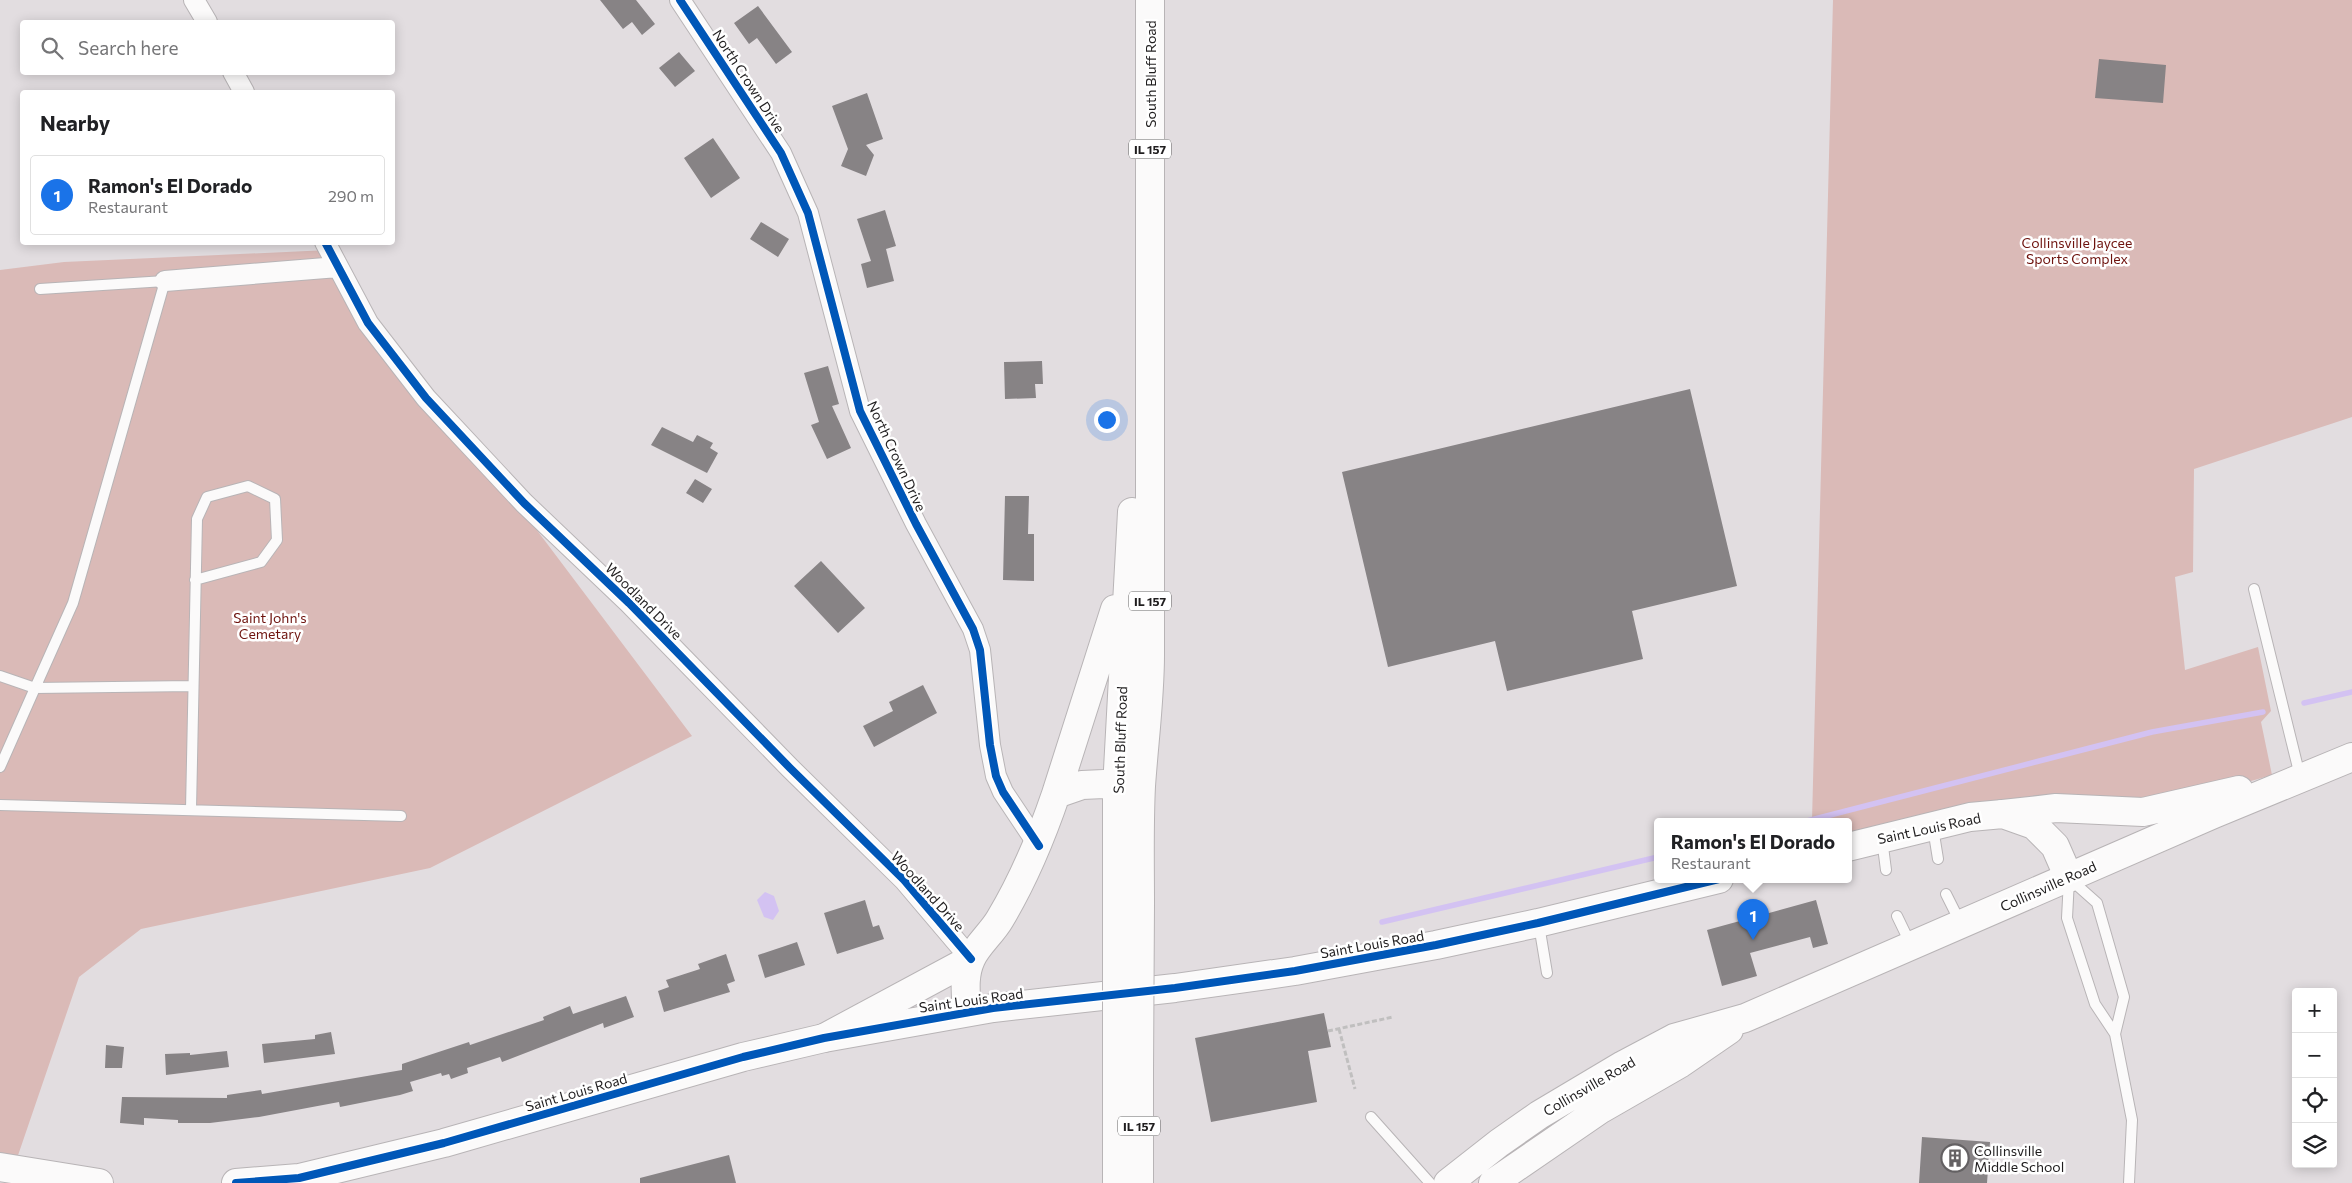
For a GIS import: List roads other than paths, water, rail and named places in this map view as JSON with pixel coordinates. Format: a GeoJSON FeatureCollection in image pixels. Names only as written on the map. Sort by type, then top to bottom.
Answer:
{"type":"FeatureCollection","features":[{"type":"Feature","properties":{"kind":"main road","name":"South Bluff Road"},"geometry":{"type":"LineString","coordinates":[[1129,788],[1150,658],[1152,454],[1150,0]]}},
{"type":"Feature","properties":{"kind":"main road","name":"South Bluff Road"},"geometry":{"type":"LineString","coordinates":[[1139,1183],[1128,1075],[1131,545],[1138,378],[1150,298]]}},
{"type":"Feature","properties":{"kind":"main road"},"geometry":{"type":"LineString","coordinates":[[967,1012],[966,978],[971,959],[999,921],[1039,846],[1105,644],[1131,545]]}},
{"type":"Feature","properties":{"kind":"main road","name":"Collinsville Road"},"geometry":{"type":"LineString","coordinates":[[1448,1183],[1499,1143],[1539,1115],[1623,1065],[1674,1038],[1746,1018],[2301,777],[2352,757]]}},
{"type":"Feature","properties":{"kind":"main road"},"geometry":{"type":"LineString","coordinates":[[2004,814],[2056,808],[2143,812],[2301,777]]}},
{"type":"Feature","properties":{"kind":"main road"},"geometry":{"type":"LineString","coordinates":[[1056,794],[1082,785],[1104,784],[1129,788]]}},
{"type":"Feature","properties":{"kind":"main road","name":"Saint Louis Road"},"geometry":{"type":"LineString","coordinates":[[1852,845],[1932,825],[2004,814],[2034,825],[2055,846],[2069,878]]}},
{"type":"Feature","properties":{"kind":"main road","name":"Saint Louis Road"},"geometry":{"type":"LineString","coordinates":[[236,1183],[299,1178],[434,1146],[743,1057],[824,1038],[967,1012],[1175,988],[1295,971],[1436,945],[1538,923],[1702,883]]}},
{"type":"Feature","properties":{"kind":"main road"},"geometry":{"type":"LineString","coordinates":[[824,1038],[971,959]]}},
{"type":"Feature","properties":{"kind":"main road","name":"Collinsville Road"},"geometry":{"type":"LineString","coordinates":[[1493,1183],[1594,1114],[1681,1063],[1746,1018]]}},
{"type":"Feature","properties":{"kind":"main road","name":"South Bluff Road"},"geometry":{"type":"LineString","coordinates":[[1116,1183],[1128,1075]]}},
{"type":"Feature","properties":{"kind":"main road"},"geometry":{"type":"LineString","coordinates":[[0,1167],[99,1183]]}},
{"type":"Feature","properties":{"kind":"street"},"geometry":{"type":"LineString","coordinates":[[194,0],[206,20]]}},
{"type":"Feature","properties":{"kind":"street","name":"North Crown Drive"},"geometry":{"type":"LineString","coordinates":[[680,0],[781,153],[808,213],[860,411],[916,524],[973,629],[980,650],[990,745],[996,776],[1002,792],[1039,846]]}},
{"type":"Feature","properties":{"kind":"street"},"geometry":{"type":"LineString","coordinates":[[236,75],[243,90]]}},
{"type":"Feature","properties":{"kind":"street","name":"Woodland Drive"},"geometry":{"type":"LineString","coordinates":[[327,245],[368,323],[426,398],[524,503],[629,603],[790,768],[904,880],[971,959]]}},
{"type":"Feature","properties":{"kind":"street"},"geometry":{"type":"LineString","coordinates":[[165,281],[338,267]]}},
{"type":"Feature","properties":{"kind":"lane"},"geometry":{"type":"LineString","coordinates":[[0,767],[73,603],[165,281],[40,289]]}},
{"type":"Feature","properties":{"kind":"lane"},"geometry":{"type":"LineString","coordinates":[[191,809],[192,686],[195,580],[197,519],[207,496],[248,486],[276,499],[278,540],[261,562],[195,580]]}},
{"type":"Feature","properties":{"kind":"lane"},"geometry":{"type":"LineString","coordinates":[[2254,589],[2301,777]]}},
{"type":"Feature","properties":{"kind":"lane"},"geometry":{"type":"LineString","coordinates":[[0,676],[35,688],[192,686]]}},
{"type":"Feature","properties":{"kind":"lane"},"geometry":{"type":"LineString","coordinates":[[0,805],[401,816]]}},
{"type":"Feature","properties":{"kind":"lane"},"geometry":{"type":"LineString","coordinates":[[1932,825],[1938,859]]}},
{"type":"Feature","properties":{"kind":"lane"},"geometry":{"type":"LineString","coordinates":[[1881,838],[1886,870]]}},
{"type":"Feature","properties":{"kind":"lane"},"geometry":{"type":"LineString","coordinates":[[2069,878],[2097,903],[2124,996],[2115,1034]]}},
{"type":"Feature","properties":{"kind":"lane"},"geometry":{"type":"LineString","coordinates":[[2069,878],[2067,918],[2094,1004],[2115,1034],[2132,1120],[2129,1183]]}},
{"type":"Feature","properties":{"kind":"lane"},"geometry":{"type":"LineString","coordinates":[[1946,894],[1961,924]]}},
{"type":"Feature","properties":{"kind":"lane"},"geometry":{"type":"LineString","coordinates":[[1897,916],[1912,946]]}},
{"type":"Feature","properties":{"kind":"lane"},"geometry":{"type":"LineString","coordinates":[[1538,923],[1547,973]]}},
{"type":"Feature","properties":{"kind":"lane"},"geometry":{"type":"LineString","coordinates":[[1371,1118],[1430,1183]]}},
{"type":"Feature","properties":{"kind":"waterway"},"geometry":{"type":"LineString","coordinates":[[2304,703],[2352,692]]}},
{"type":"Feature","properties":{"kind":"waterway"},"geometry":{"type":"LineString","coordinates":[[1819,818],[2152,732],[2263,712]]}},
{"type":"Feature","properties":{"kind":"waterway"},"geometry":{"type":"LineString","coordinates":[[1382,922],[1654,858]]}},
{"type":"Feature","properties":{"kind":"place","name":"Ramon's El Dorado"},"geometry":{"type":"Point","coordinates":[1753,940]}},
{"type":"Feature","properties":{"kind":"place","name":"Collinsville Middle School"},"geometry":{"type":"Point","coordinates":[1955,1158]}},
{"type":"Feature","properties":{"kind":"park label","name":"Collinsville Jaycee Sports Complex"},"geometry":{"type":"Point","coordinates":[2077,250]}},
{"type":"Feature","properties":{"kind":"park label","name":"Saint John's Cemetary"},"geometry":{"type":"Point","coordinates":[270,626]}}]}
